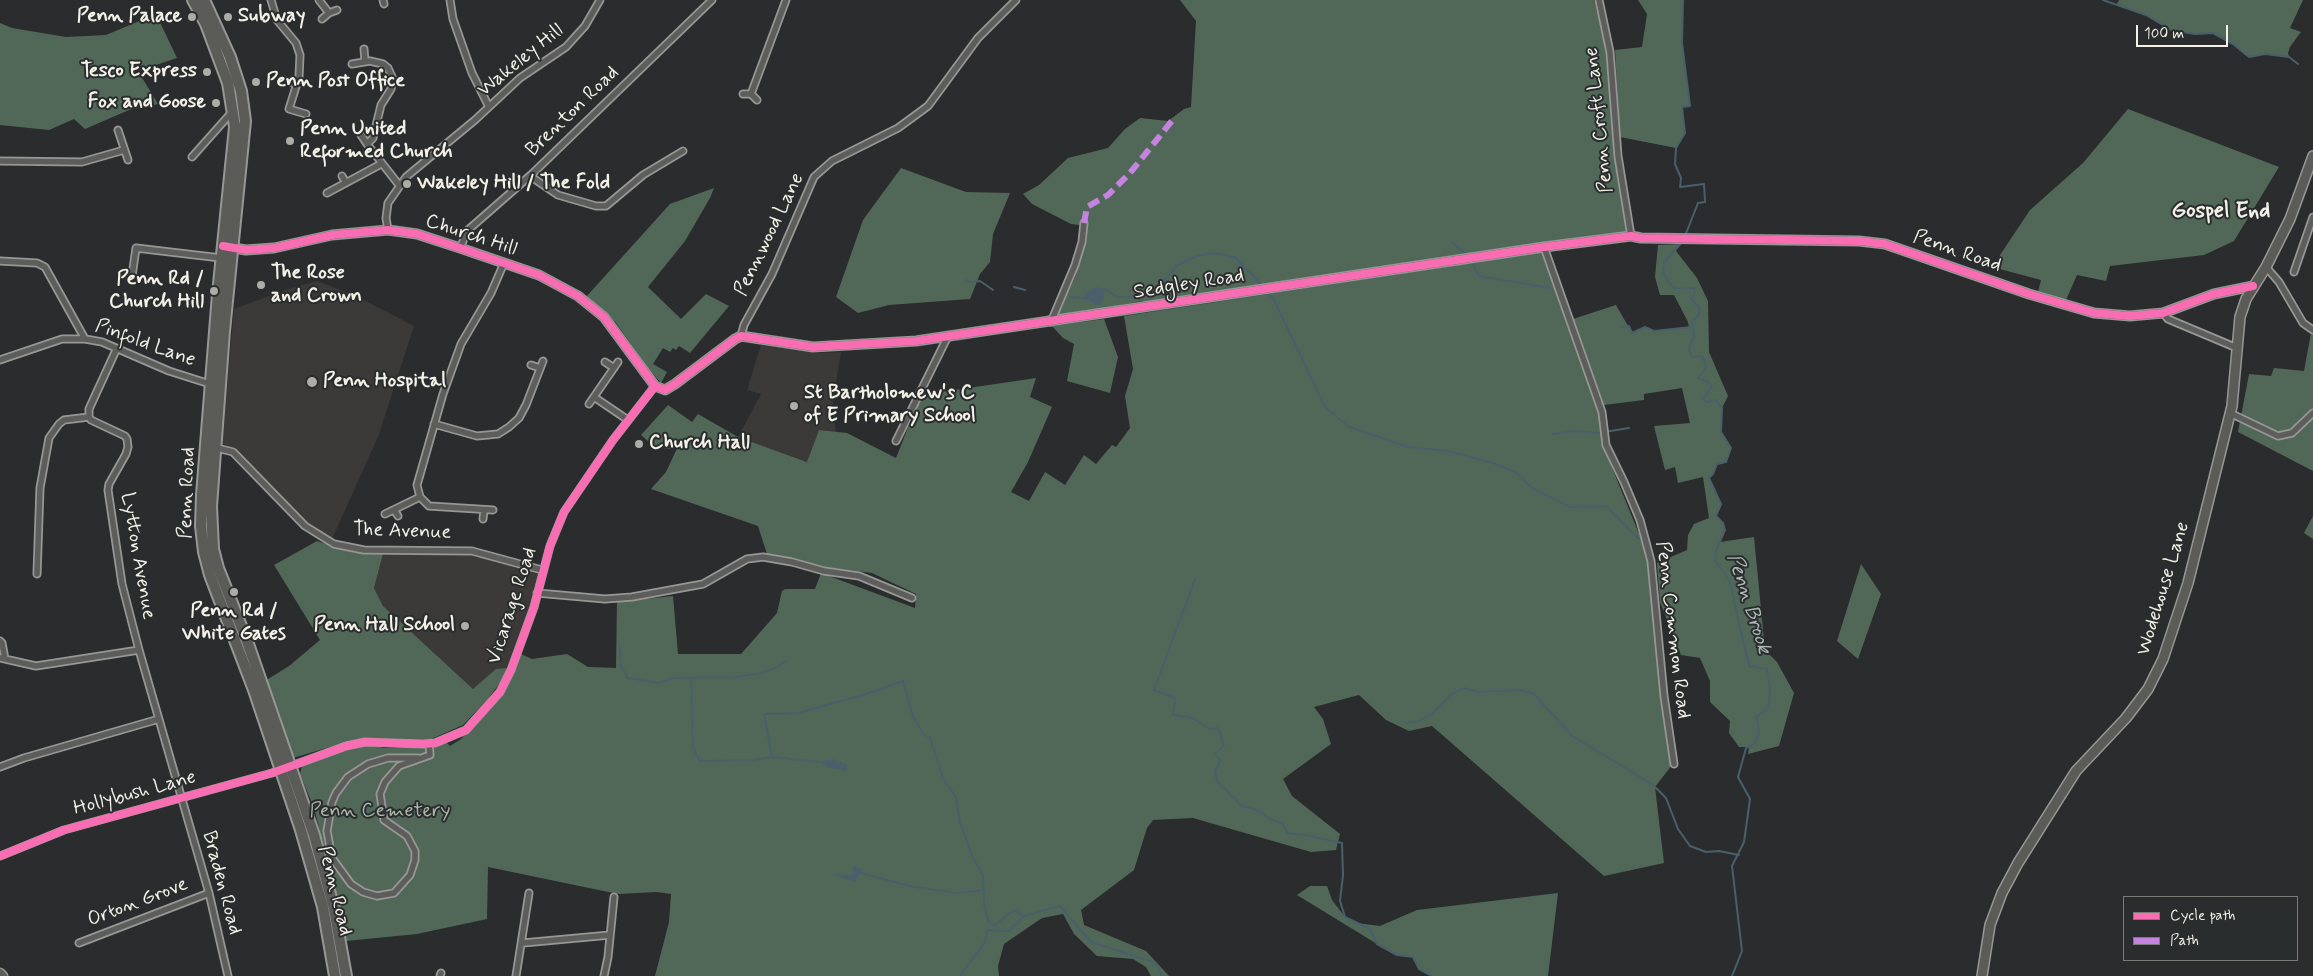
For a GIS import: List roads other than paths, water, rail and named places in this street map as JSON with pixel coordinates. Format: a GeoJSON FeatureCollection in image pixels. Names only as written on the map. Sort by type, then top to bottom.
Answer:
{"type":"FeatureCollection","features":[{"type":"Feature","properties":{"kind":"highway","name":"Penn Road"},"geometry":{"type":"LineString","coordinates":[[193,0],[206,24],[228,83],[234,110],[227,247],[211,447],[213,549],[218,568],[247,640],[285,768],[323,907],[335,976]]}},
{"type":"Feature","properties":{"kind":"highway","name":"Penn Road"},"geometry":{"type":"LineString","coordinates":[[204,0],[230,57],[241,91],[244,112],[244,144],[227,247],[222,258],[216,386]]}},
{"type":"Feature","properties":{"kind":"highway","name":"Penn Road"},"geometry":{"type":"LineString","coordinates":[[285,768],[314,835],[334,909],[346,976]]}},
{"type":"Feature","properties":{"kind":"main road","name":"Wodehouse Lane"},"geometry":{"type":"LineString","coordinates":[[1982,976],[1990,925],[2002,893],[2018,863],[2076,771],[2126,718],[2148,689],[2164,659],[2188,583],[2230,413],[2240,317],[2246,299],[2266,267],[2290,219],[2311,166],[2313,156]]}},
{"type":"Feature","properties":{"kind":"street"},"geometry":{"type":"LineString","coordinates":[[271,0],[277,20],[296,42],[299,50],[300,61],[289,109],[306,114]]}},
{"type":"Feature","properties":{"kind":"street"},"geometry":{"type":"LineString","coordinates":[[319,0],[329,13]]}},
{"type":"Feature","properties":{"kind":"street"},"geometry":{"type":"LineString","coordinates":[[450,0],[453,19],[472,73],[489,107]]}},
{"type":"Feature","properties":{"kind":"street","name":"Wakeley Hill"},"geometry":{"type":"LineString","coordinates":[[388,230],[386,218],[388,203],[399,185],[520,78],[557,54],[575,39],[600,0]]}},
{"type":"Feature","properties":{"kind":"street","name":"Brenton Road"},"geometry":{"type":"LineString","coordinates":[[460,248],[468,230],[530,176],[712,0]]}},
{"type":"Feature","properties":{"kind":"street"},"geometry":{"type":"LineString","coordinates":[[751,94],[786,0]]}},
{"type":"Feature","properties":{"kind":"street","name":"Pennwood Lane"},"geometry":{"type":"LineString","coordinates":[[742,336],[744,325],[772,274],[814,177],[832,161],[898,128],[928,106],[978,38],[1016,0]]}},
{"type":"Feature","properties":{"kind":"street","name":"Penn Croft Lane"},"geometry":{"type":"LineString","coordinates":[[1599,0],[1610,52],[1618,156],[1631,236]]}},
{"type":"Feature","properties":{"kind":"street"},"geometry":{"type":"LineString","coordinates":[[322,19],[329,13],[337,10]]}},
{"type":"Feature","properties":{"kind":"street"},"geometry":{"type":"LineString","coordinates":[[364,49],[366,62]]}},
{"type":"Feature","properties":{"kind":"street"},"geometry":{"type":"LineString","coordinates":[[352,64],[366,62],[386,65],[393,79],[392,89],[381,105],[373,138],[367,144]]}},
{"type":"Feature","properties":{"kind":"street"},"geometry":{"type":"LineString","coordinates":[[284,80],[296,84]]}},
{"type":"Feature","properties":{"kind":"street"},"geometry":{"type":"LineString","coordinates":[[743,94],[751,94],[757,100]]}},
{"type":"Feature","properties":{"kind":"street"},"geometry":{"type":"LineString","coordinates":[[192,157],[234,110]]}},
{"type":"Feature","properties":{"kind":"street"},"geometry":{"type":"LineString","coordinates":[[118,130],[128,160]]}},
{"type":"Feature","properties":{"kind":"street"},"geometry":{"type":"LineString","coordinates":[[361,135],[399,185]]}},
{"type":"Feature","properties":{"kind":"street"},"geometry":{"type":"LineString","coordinates":[[0,161],[82,162],[124,150]]}},
{"type":"Feature","properties":{"kind":"street"},"geometry":{"type":"LineString","coordinates":[[530,176],[558,195],[596,206],[606,206],[653,168],[683,151]]}},
{"type":"Feature","properties":{"kind":"street"},"geometry":{"type":"LineString","coordinates":[[327,193],[382,164]]}},
{"type":"Feature","properties":{"kind":"street"},"geometry":{"type":"LineString","coordinates":[[342,176],[346,183]]}},
{"type":"Feature","properties":{"kind":"street"},"geometry":{"type":"LineString","coordinates":[[2294,272],[2313,217]]}},
{"type":"Feature","properties":{"kind":"street"},"geometry":{"type":"LineString","coordinates":[[1051,322],[1075,265],[1082,242],[1084,223]]}},
{"type":"Feature","properties":{"kind":"street","name":"Church Hill"},"geometry":{"type":"LineString","coordinates":[[227,247],[246,250],[274,248],[332,234],[388,230],[417,234],[460,248],[560,285],[592,306],[616,330],[659,388]]}},
{"type":"Feature","properties":{"kind":"street","name":"Sedgley Road"},"geometry":{"type":"LineString","coordinates":[[742,336],[813,347],[895,344],[947,338],[1544,247],[1631,236],[1641,238]]}},
{"type":"Feature","properties":{"kind":"street","name":"Penn Road"},"geometry":{"type":"LineString","coordinates":[[1641,238],[1859,241],[1886,244],[1985,280],[2094,313],[2130,316],[2162,313],[2214,294],[2254,286]]}},
{"type":"Feature","properties":{"kind":"street","name":"Penn Common Road"},"geometry":{"type":"LineString","coordinates":[[1544,247],[1602,412],[1606,445],[1637,512],[1651,560],[1658,610],[1664,696],[1674,764]]}},
{"type":"Feature","properties":{"kind":"street"},"geometry":{"type":"LineString","coordinates":[[132,276],[136,248],[222,258]]}},
{"type":"Feature","properties":{"kind":"street"},"geometry":{"type":"LineString","coordinates":[[0,261],[37,263],[44,267],[85,339]]}},
{"type":"Feature","properties":{"kind":"street"},"geometry":{"type":"LineString","coordinates":[[493,510],[429,506],[420,497],[418,478],[461,344],[488,299],[504,263]]}},
{"type":"Feature","properties":{"kind":"street"},"geometry":{"type":"LineString","coordinates":[[2266,267],[2279,282],[2303,323],[2313,330]]}},
{"type":"Feature","properties":{"kind":"street"},"geometry":{"type":"LineString","coordinates":[[2162,313],[2168,319],[2237,348]]}},
{"type":"Feature","properties":{"kind":"street"},"geometry":{"type":"LineString","coordinates":[[659,388],[675,384],[735,339],[742,336]]}},
{"type":"Feature","properties":{"kind":"street"},"geometry":{"type":"LineString","coordinates":[[896,441],[947,338]]}},
{"type":"Feature","properties":{"kind":"street","name":"Pinfold Lane"},"geometry":{"type":"LineString","coordinates":[[0,360],[62,339],[85,339],[117,348],[169,370],[216,386]]}},
{"type":"Feature","properties":{"kind":"street"},"geometry":{"type":"LineString","coordinates":[[37,574],[40,488],[49,438],[64,420],[89,416],[89,409],[117,348]]}},
{"type":"Feature","properties":{"kind":"street"},"geometry":{"type":"LineString","coordinates":[[434,424],[476,436],[498,434],[519,418],[543,361]]}},
{"type":"Feature","properties":{"kind":"street"},"geometry":{"type":"LineString","coordinates":[[605,362],[614,368]]}},
{"type":"Feature","properties":{"kind":"street"},"geometry":{"type":"LineString","coordinates":[[589,404],[618,362]]}},
{"type":"Feature","properties":{"kind":"street"},"geometry":{"type":"LineString","coordinates":[[530,365],[540,368]]}},
{"type":"Feature","properties":{"kind":"street","name":"Vicarage Road"},"geometry":{"type":"LineString","coordinates":[[285,768],[346,746],[365,742],[429,744],[466,730],[500,692],[518,653],[537,593],[542,570],[564,512],[628,420],[659,388]]}},
{"type":"Feature","properties":{"kind":"street"},"geometry":{"type":"LineString","coordinates":[[594,397],[628,420]]}},
{"type":"Feature","properties":{"kind":"street"},"geometry":{"type":"LineString","coordinates":[[2230,413],[2278,436],[2292,433],[2313,413]]}},
{"type":"Feature","properties":{"kind":"street","name":"Lytton Avenue"},"geometry":{"type":"LineString","coordinates":[[89,416],[91,420],[125,436],[128,442],[126,454],[108,484],[122,584],[182,799]]}},
{"type":"Feature","properties":{"kind":"street","name":"The Avenue"},"geometry":{"type":"LineString","coordinates":[[211,447],[235,454],[305,526],[334,544],[364,550],[472,550],[542,570]]}},
{"type":"Feature","properties":{"kind":"street"},"geometry":{"type":"LineString","coordinates":[[385,514],[420,497]]}},
{"type":"Feature","properties":{"kind":"street"},"geometry":{"type":"LineString","coordinates":[[394,510],[398,516]]}},
{"type":"Feature","properties":{"kind":"street"},"geometry":{"type":"LineString","coordinates":[[483,519],[484,510]]}},
{"type":"Feature","properties":{"kind":"street"},"geometry":{"type":"LineString","coordinates":[[537,593],[605,599],[632,598],[703,584],[747,559],[763,557],[792,562],[824,571],[859,576],[912,598]]}},
{"type":"Feature","properties":{"kind":"street"},"geometry":{"type":"LineString","coordinates":[[0,641],[2,643],[2,659],[36,666],[139,650]]}},
{"type":"Feature","properties":{"kind":"street"},"geometry":{"type":"LineString","coordinates":[[0,766],[159,719]]}},
{"type":"Feature","properties":{"kind":"street"},"geometry":{"type":"LineString","coordinates":[[418,758],[394,771],[385,782],[380,794],[384,820],[406,836],[412,844],[415,851],[413,867],[405,883],[394,893],[377,896],[363,892],[347,880],[332,858],[327,831],[332,802],[342,784],[363,767],[388,758],[418,758],[430,755],[429,744]]}},
{"type":"Feature","properties":{"kind":"street","name":"Hollybush Lane"},"geometry":{"type":"LineString","coordinates":[[0,856],[64,830],[182,799],[285,768]]}},
{"type":"Feature","properties":{"kind":"street","name":"Braden Road"},"geometry":{"type":"LineString","coordinates":[[182,799],[209,893],[228,976]]}},
{"type":"Feature","properties":{"kind":"street","name":"Orton Grove"},"geometry":{"type":"LineString","coordinates":[[79,943],[209,893]]}},
{"type":"Feature","properties":{"kind":"street"},"geometry":{"type":"LineString","coordinates":[[516,976],[523,943],[529,893]]}},
{"type":"Feature","properties":{"kind":"street"},"geometry":{"type":"LineString","coordinates":[[604,976],[614,897]]}},
{"type":"Feature","properties":{"kind":"street"},"geometry":{"type":"LineString","coordinates":[[523,943],[610,935]]}},
{"type":"Feature","properties":{"kind":"street"},"geometry":{"type":"LineString","coordinates":[[0,973],[3,976]]}},
{"type":"Feature","properties":{"kind":"water"},"geometry":{"type":"Polygon","coordinates":[[[1097,287],[1105,289],[1102,305],[1097,305],[1084,298],[1087,292],[1097,287]]]}},
{"type":"Feature","properties":{"kind":"water"},"geometry":{"type":"Polygon","coordinates":[[[833,759],[847,764],[847,771],[829,768],[819,762],[833,759]]]}},
{"type":"Feature","properties":{"kind":"water"},"geometry":{"type":"Polygon","coordinates":[[[854,866],[862,869],[864,874],[859,874],[855,882],[831,874],[850,875],[854,873],[852,868],[854,866]]]}},
{"type":"Feature","properties":{"kind":"waterway","name":"Penn Brook"},"geometry":{"type":"LineString","coordinates":[[1683,0],[1682,43],[1690,106],[1682,107],[1685,133],[1676,148],[1675,164],[1681,178],[1680,187],[1704,184],[1705,202],[1698,203],[1685,236]]}},
{"type":"Feature","properties":{"kind":"waterway"},"geometry":{"type":"LineString","coordinates":[[2103,0],[2146,15],[2171,30],[2195,34],[2213,33],[2233,44],[2249,57],[2265,54],[2289,57],[2298,64]]}},
{"type":"Feature","properties":{"kind":"waterway","name":"Penn Brook"},"geometry":{"type":"LineString","coordinates":[[1683,241],[1664,262],[1663,272],[1674,288],[1694,288],[1695,292],[1691,299],[1700,309],[1699,315],[1692,321],[1694,336],[1689,349],[1692,357],[1703,357],[1706,368],[1698,378],[1710,383],[1712,386],[1703,399],[1707,402],[1716,400],[1722,408],[1721,432],[1731,448],[1726,462],[1717,464],[1709,478],[1721,504],[1716,516],[1723,523],[1725,530],[1715,553],[1716,562],[1729,579],[1749,666],[1767,669],[1770,690],[1768,709],[1757,716],[1759,734],[1753,745],[1746,748],[1738,777],[1750,799],[1744,842],[1732,866],[1742,951],[1732,976]]}},
{"type":"Feature","properties":{"kind":"waterway"},"geometry":{"type":"LineString","coordinates":[[1453,243],[1468,256]]}},
{"type":"Feature","properties":{"kind":"waterway"},"geometry":{"type":"LineString","coordinates":[[1105,289],[1118,297],[1150,296],[1178,265],[1197,256],[1215,253],[1234,257],[1263,286]]}},
{"type":"Feature","properties":{"kind":"waterway"},"geometry":{"type":"LineString","coordinates":[[1470,260],[1479,276],[1550,288]]}},
{"type":"Feature","properties":{"kind":"waterway"},"geometry":{"type":"LineString","coordinates":[[965,279],[970,282],[980,281],[993,290]]}},
{"type":"Feature","properties":{"kind":"waterway"},"geometry":{"type":"LineString","coordinates":[[1014,287],[1025,290]]}},
{"type":"Feature","properties":{"kind":"waterway"},"geometry":{"type":"LineString","coordinates":[[1267,291],[1273,298],[1325,407],[1349,427],[1408,447],[1448,451],[1496,464],[1517,473],[1532,488],[1570,507],[1606,506],[1639,539]]}},
{"type":"Feature","properties":{"kind":"waterway"},"geometry":{"type":"LineString","coordinates":[[1070,297],[1084,298]]}},
{"type":"Feature","properties":{"kind":"waterway"},"geometry":{"type":"LineString","coordinates":[[1621,327],[1629,326],[1632,333],[1645,327],[1654,331],[1692,327]]}},
{"type":"Feature","properties":{"kind":"waterway"},"geometry":{"type":"LineString","coordinates":[[1553,434],[1574,431],[1598,433],[1629,428]]}},
{"type":"Feature","properties":{"kind":"waterway"},"geometry":{"type":"LineString","coordinates":[[1195,579],[1154,690],[1175,698],[1173,715],[1193,718],[1209,729],[1218,728],[1224,745],[1215,754],[1220,761],[1215,771],[1217,781],[1242,806],[1257,810],[1270,819],[1283,824],[1287,833],[1342,843],[1343,875],[1340,901],[1345,917],[1370,929],[1377,944],[1397,955],[1413,957],[1419,969],[1432,976]]}},
{"type":"Feature","properties":{"kind":"waterway"},"geometry":{"type":"LineString","coordinates":[[620,647],[621,666],[628,678],[659,683],[672,678],[735,677],[757,674],[776,668],[785,661]]}},
{"type":"Feature","properties":{"kind":"waterway"},"geometry":{"type":"LineString","coordinates":[[691,678],[693,746],[699,761],[753,760],[772,757]]}},
{"type":"Feature","properties":{"kind":"waterway"},"geometry":{"type":"LineString","coordinates":[[819,762],[772,757],[764,714],[798,713],[863,695],[903,681],[913,716],[924,735],[930,737],[943,779],[956,797],[960,823],[973,858],[983,875],[984,904],[988,921],[994,926],[1014,910],[1024,916]]}},
{"type":"Feature","properties":{"kind":"waterway"},"geometry":{"type":"LineString","coordinates":[[1405,723],[1419,721],[1432,714],[1450,695],[1464,688],[1479,692],[1519,690],[1534,694],[1572,736],[1652,784],[1666,798],[1678,829],[1690,846],[1706,852],[1719,851],[1739,855]]}},
{"type":"Feature","properties":{"kind":"waterway"},"geometry":{"type":"LineString","coordinates":[[864,874],[914,887],[958,893],[984,890]]}},
{"type":"Feature","properties":{"kind":"waterway"},"geometry":{"type":"LineString","coordinates":[[960,976],[985,942],[987,930],[1009,931],[1024,916],[1060,906],[1091,942],[1156,963],[1162,976]]}},
{"type":"Feature","properties":{"kind":"place","name":"Penn Palace"},"geometry":{"type":"Point","coordinates":[192,17]}},
{"type":"Feature","properties":{"kind":"place","name":"Subway"},"geometry":{"type":"Point","coordinates":[228,17]}},
{"type":"Feature","properties":{"kind":"place","name":"Tesco Express"},"geometry":{"type":"Point","coordinates":[207,72]}},
{"type":"Feature","properties":{"kind":"place","name":"Penn Post Office"},"geometry":{"type":"Point","coordinates":[256,82]}},
{"type":"Feature","properties":{"kind":"place","name":"Fox and Goose"},"geometry":{"type":"Point","coordinates":[216,103]}},
{"type":"Feature","properties":{"kind":"place","name":"Penn United Reformed Church"},"geometry":{"type":"Point","coordinates":[290,141]}},
{"type":"Feature","properties":{"kind":"place","name":"Wakeley Hill / The Fold"},"geometry":{"type":"Point","coordinates":[407,184]}},
{"type":"Feature","properties":{"kind":"place","name":"The Rose and Crown"},"geometry":{"type":"Point","coordinates":[261,285]}},
{"type":"Feature","properties":{"kind":"place","name":"Penn Rd / Church Hill"},"geometry":{"type":"Point","coordinates":[214,291]}},
{"type":"Feature","properties":{"kind":"place","name":"Penn Hospital"},"geometry":{"type":"Point","coordinates":[312,382]}},
{"type":"Feature","properties":{"kind":"place","name":"St Bartholomew's C of E Primary School"},"geometry":{"type":"Point","coordinates":[794,406]}},
{"type":"Feature","properties":{"kind":"place","name":"Church Hall"},"geometry":{"type":"Point","coordinates":[639,444]}},
{"type":"Feature","properties":{"kind":"place","name":"Penn Rd / White Gates"},"geometry":{"type":"Point","coordinates":[234,592]}},
{"type":"Feature","properties":{"kind":"place","name":"Penn Hall School"},"geometry":{"type":"Point","coordinates":[465,626]}},
{"type":"Feature","properties":{"kind":"district","name":"Gospel End"},"geometry":{"type":"Point","coordinates":[2221,212]}},
{"type":"Feature","properties":{"kind":"park label","name":"Penn Cemetery"},"geometry":{"type":"Point","coordinates":[380,812]}}]}
